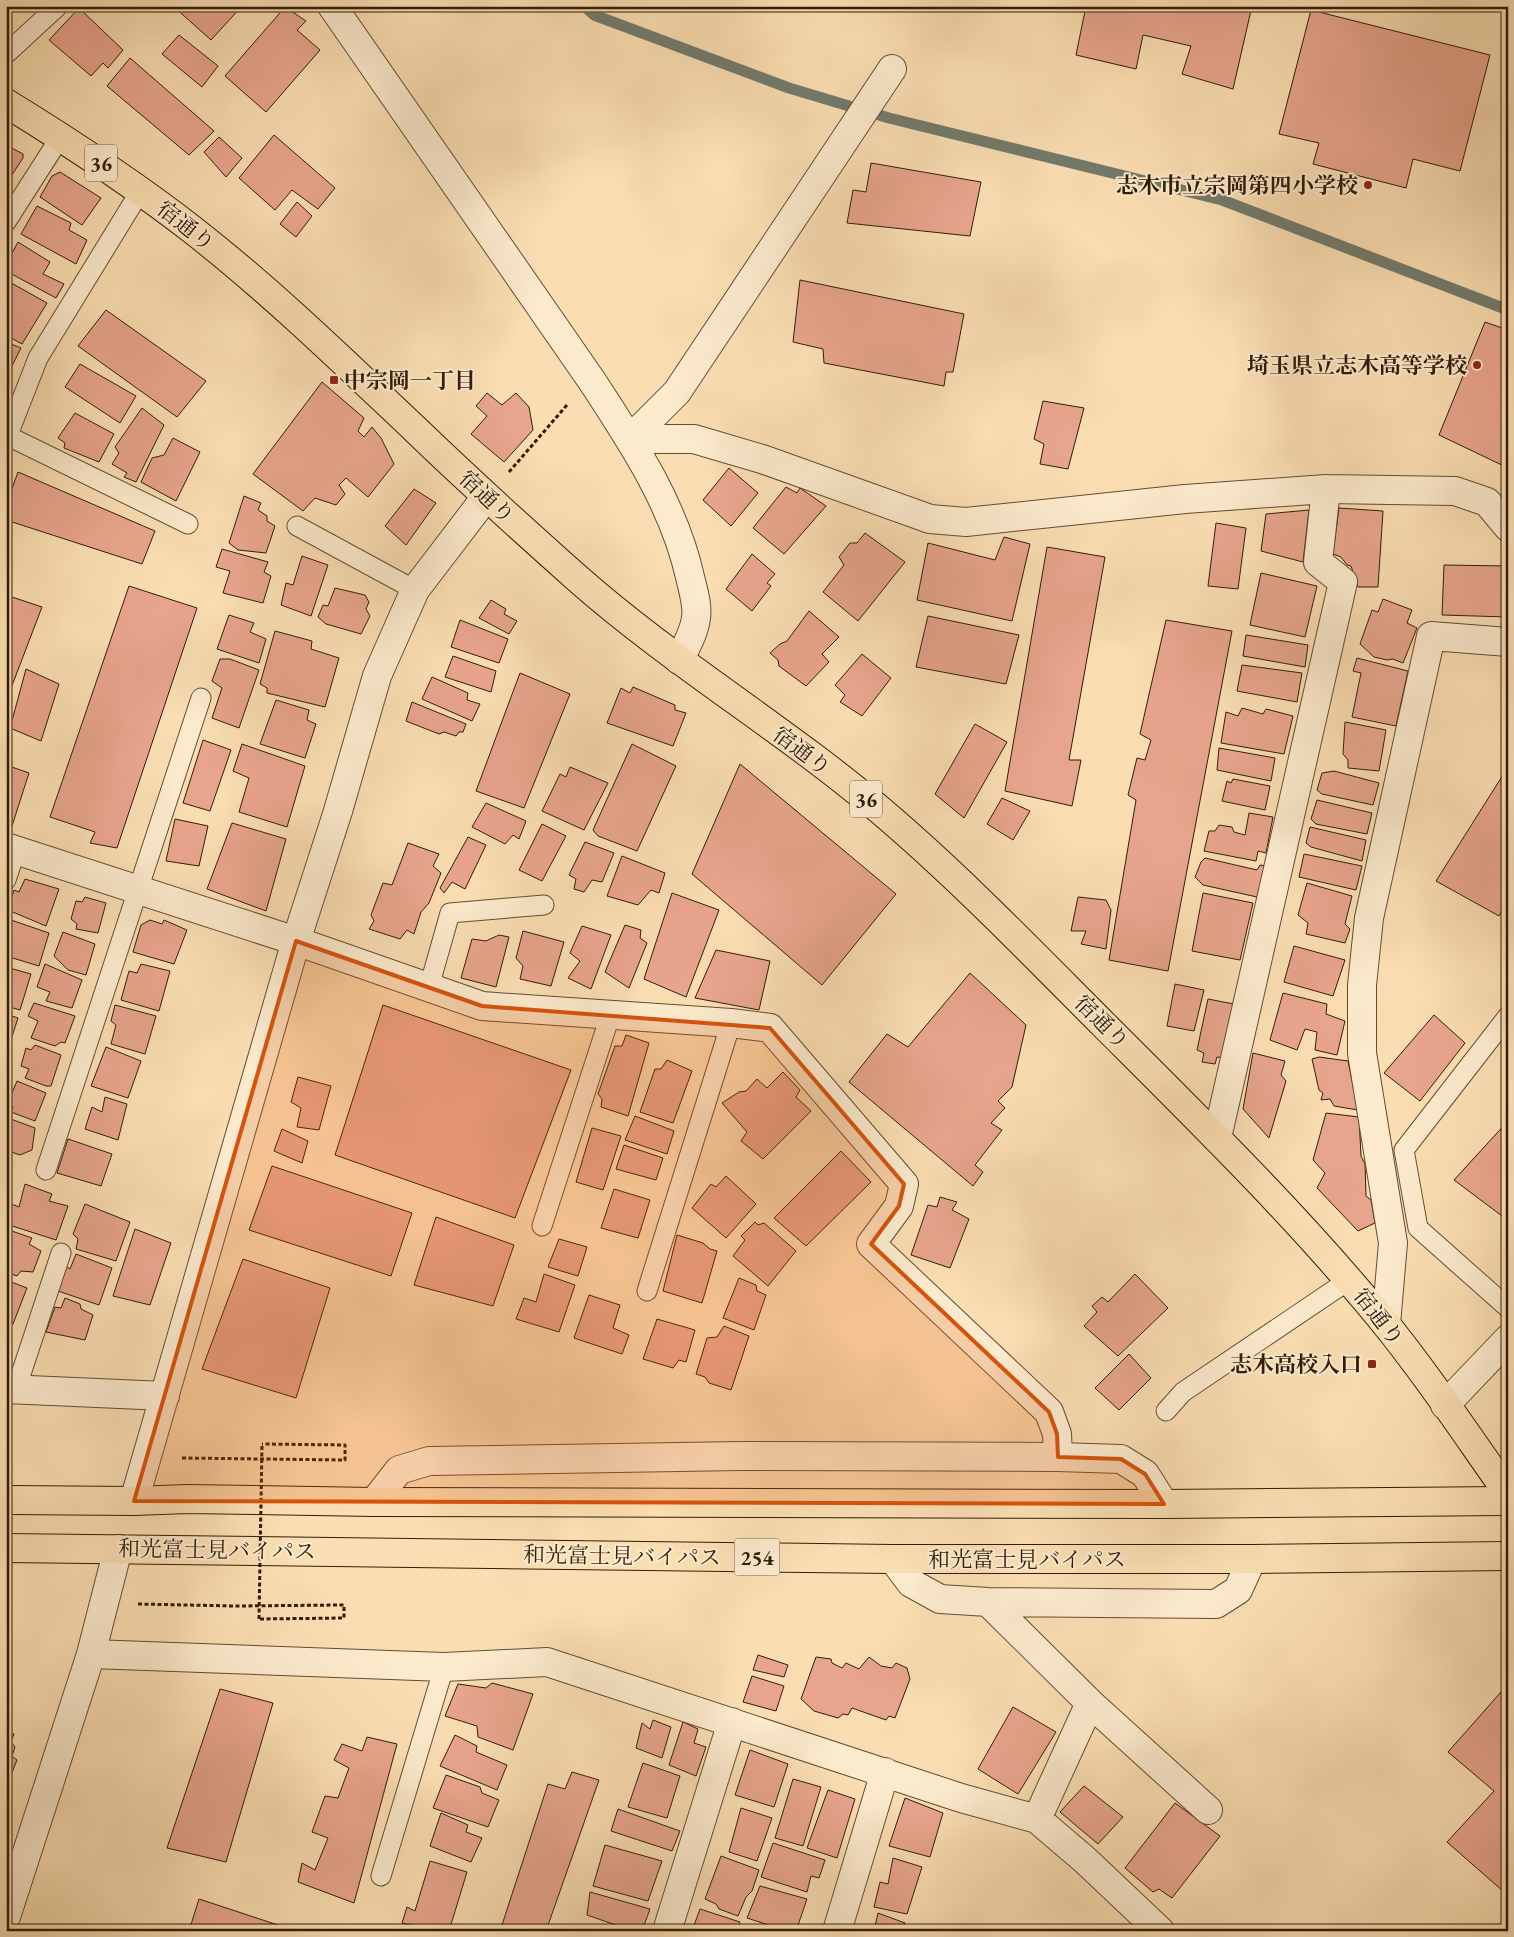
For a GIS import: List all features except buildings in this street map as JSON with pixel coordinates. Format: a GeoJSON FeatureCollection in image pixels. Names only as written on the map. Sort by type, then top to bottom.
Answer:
{"type":"FeatureCollection","features":[{"type":"Feature","properties":{"kind":"main road","name":"宿通り"},"geometry":{"type":"LineString","coordinates":[[6,104],[61,136],[141,190],[244,272],[320,338],[486,497],[581,582],[679,660],[876,806],[936,859],[1217,1138],[1292,1216],[1386,1324],[1508,1493]]}},
{"type":"Feature","properties":{"kind":"main road"},"geometry":{"type":"LineString","coordinates":[[6,1500],[134,1501],[187,1499],[374,1502],[1164,1504],[1508,1501]]}},
{"type":"Feature","properties":{"kind":"main road","name":"和光富士見バイパス"},"geometry":{"type":"LineString","coordinates":[[6,1548],[893,1559],[1252,1560],[1508,1556]]}},
{"type":"Feature","properties":{"kind":"street"},"geometry":{"type":"LineString","coordinates":[[332,6],[592,381],[630,440],[659,492],[685,555],[692,585],[696,617],[692,633],[679,660]]}},
{"type":"Feature","properties":{"kind":"street"},"geometry":{"type":"LineString","coordinates":[[630,440],[677,392],[892,68]]}},
{"type":"Feature","properties":{"kind":"street"},"geometry":{"type":"LineString","coordinates":[[630,440],[694,439],[762,459],[930,519],[966,522],[1185,499],[1326,489],[1455,490],[1486,502],[1508,528]]}},
{"type":"Feature","properties":{"kind":"street"},"geometry":{"type":"LineString","coordinates":[[1217,1138],[1343,582],[1318,562],[1326,489]]}},
{"type":"Feature","properties":{"kind":"street"},"geometry":{"type":"LineString","coordinates":[[134,1501],[296,941],[335,820],[377,676],[415,590],[486,497]]}},
{"type":"Feature","properties":{"kind":"street"},"geometry":{"type":"LineString","coordinates":[[1386,1324],[1393,1243],[1362,1053],[1362,985],[1368,918],[1430,636],[1508,642]]}},
{"type":"Feature","properties":{"kind":"street"},"geometry":{"type":"LineString","coordinates":[[11,849],[296,941],[482,1006],[731,1023],[770,1028],[904,1184],[899,1206],[871,1244],[1049,1412],[1057,1434],[1058,1457]]}},
{"type":"Feature","properties":{"kind":"street"},"geometry":{"type":"LineString","coordinates":[[1446,1405],[1508,1339]]}},
{"type":"Feature","properties":{"kind":"street"},"geometry":{"type":"LineString","coordinates":[[11,1389],[165,1396]]}},
{"type":"Feature","properties":{"kind":"street"},"geometry":{"type":"LineString","coordinates":[[374,1502],[399,1470],[429,1461],[741,1456],[1122,1459],[1145,1474],[1164,1504]]}},
{"type":"Feature","properties":{"kind":"street"},"geometry":{"type":"LineString","coordinates":[[6,1917],[91,1654],[118,1549]]}},
{"type":"Feature","properties":{"kind":"street"},"geometry":{"type":"LineString","coordinates":[[893,1559],[911,1583],[940,1599],[988,1602],[1216,1604],[1238,1590],[1252,1560]]}},
{"type":"Feature","properties":{"kind":"street"},"geometry":{"type":"LineString","coordinates":[[988,1602],[1090,1703],[1208,1810]]}},
{"type":"Feature","properties":{"kind":"street"},"geometry":{"type":"LineString","coordinates":[[91,1654],[444,1667],[547,1662],[961,1798],[1037,1819],[1086,1860],[1160,1931]]}},
{"type":"Feature","properties":{"kind":"street"},"geometry":{"type":"LineString","coordinates":[[1037,1819],[1090,1703]]}},
{"type":"Feature","properties":{"kind":"street"},"geometry":{"type":"LineString","coordinates":[[667,1931],[732,1722]]}},
{"type":"Feature","properties":{"kind":"street"},"geometry":{"type":"LineString","coordinates":[[837,1931],[885,1772]]}},
{"type":"Feature","properties":{"kind":"lane"},"geometry":{"type":"LineString","coordinates":[[6,54],[58,6]]}},
{"type":"Feature","properties":{"kind":"lane"},"geometry":{"type":"LineString","coordinates":[[6,222],[61,136]]}},
{"type":"Feature","properties":{"kind":"lane"},"geometry":{"type":"LineString","coordinates":[[141,190],[38,358],[7,438],[188,524]]}},
{"type":"Feature","properties":{"kind":"lane"},"geometry":{"type":"LineString","coordinates":[[297,526],[415,590]]}},
{"type":"Feature","properties":{"kind":"lane"},"geometry":{"type":"LineString","coordinates":[[46,1170],[201,698]]}},
{"type":"Feature","properties":{"kind":"lane"},"geometry":{"type":"LineString","coordinates":[[6,880],[11,849]]}},
{"type":"Feature","properties":{"kind":"lane"},"geometry":{"type":"LineString","coordinates":[[429,987],[450,914],[544,905]]}},
{"type":"Feature","properties":{"kind":"lane"},"geometry":{"type":"LineString","coordinates":[[542,1226],[610,1016]]}},
{"type":"Feature","properties":{"kind":"lane"},"geometry":{"type":"LineString","coordinates":[[1508,1016],[1404,1150],[1418,1228],[1508,1308]]}},
{"type":"Feature","properties":{"kind":"lane"},"geometry":{"type":"LineString","coordinates":[[647,1291],[731,1023]]}},
{"type":"Feature","properties":{"kind":"lane"},"geometry":{"type":"LineString","coordinates":[[11,1389],[62,1253]]}},
{"type":"Feature","properties":{"kind":"lane"},"geometry":{"type":"LineString","coordinates":[[1166,1411],[1183,1392],[1349,1280]]}},
{"type":"Feature","properties":{"kind":"lane"},"geometry":{"type":"LineString","coordinates":[[381,1876],[444,1667]]}},
{"type":"Feature","properties":{"kind":"path"},"geometry":{"type":"LineString","coordinates":[[105,1604],[235,1606],[344,1605],[344,1618],[259,1619],[262,1444],[346,1445],[345,1460],[148,1457]]}},
{"type":"Feature","properties":{"kind":"highlighted area"},"geometry":{"type":"Polygon","coordinates":[[[296,941],[482,1006],[770,1028],[904,1184],[899,1206],[871,1244],[1049,1412],[1057,1434],[1058,1457],[1121,1459],[1145,1474],[1164,1504],[134,1501],[296,941]]]}},
{"type":"Feature","properties":{"kind":"waterway"},"geometry":{"type":"LineString","coordinates":[[584,6],[594,15],[789,88],[889,118],[1222,200],[1508,310]]}},
{"type":"Feature","properties":{"kind":"place","name":"志木市立宗岡第四小学校"},"geometry":{"type":"Point","coordinates":[1368,185]}},
{"type":"Feature","properties":{"kind":"place","name":"埼玉県立志木高等学校"},"geometry":{"type":"Point","coordinates":[1477,365]}},
{"type":"Feature","properties":{"kind":"place","name":"中宗岡一丁目"},"geometry":{"type":"Point","coordinates":[334,380]}},
{"type":"Feature","properties":{"kind":"place","name":"志木高校入口"},"geometry":{"type":"Point","coordinates":[1372,1364]}}]}
